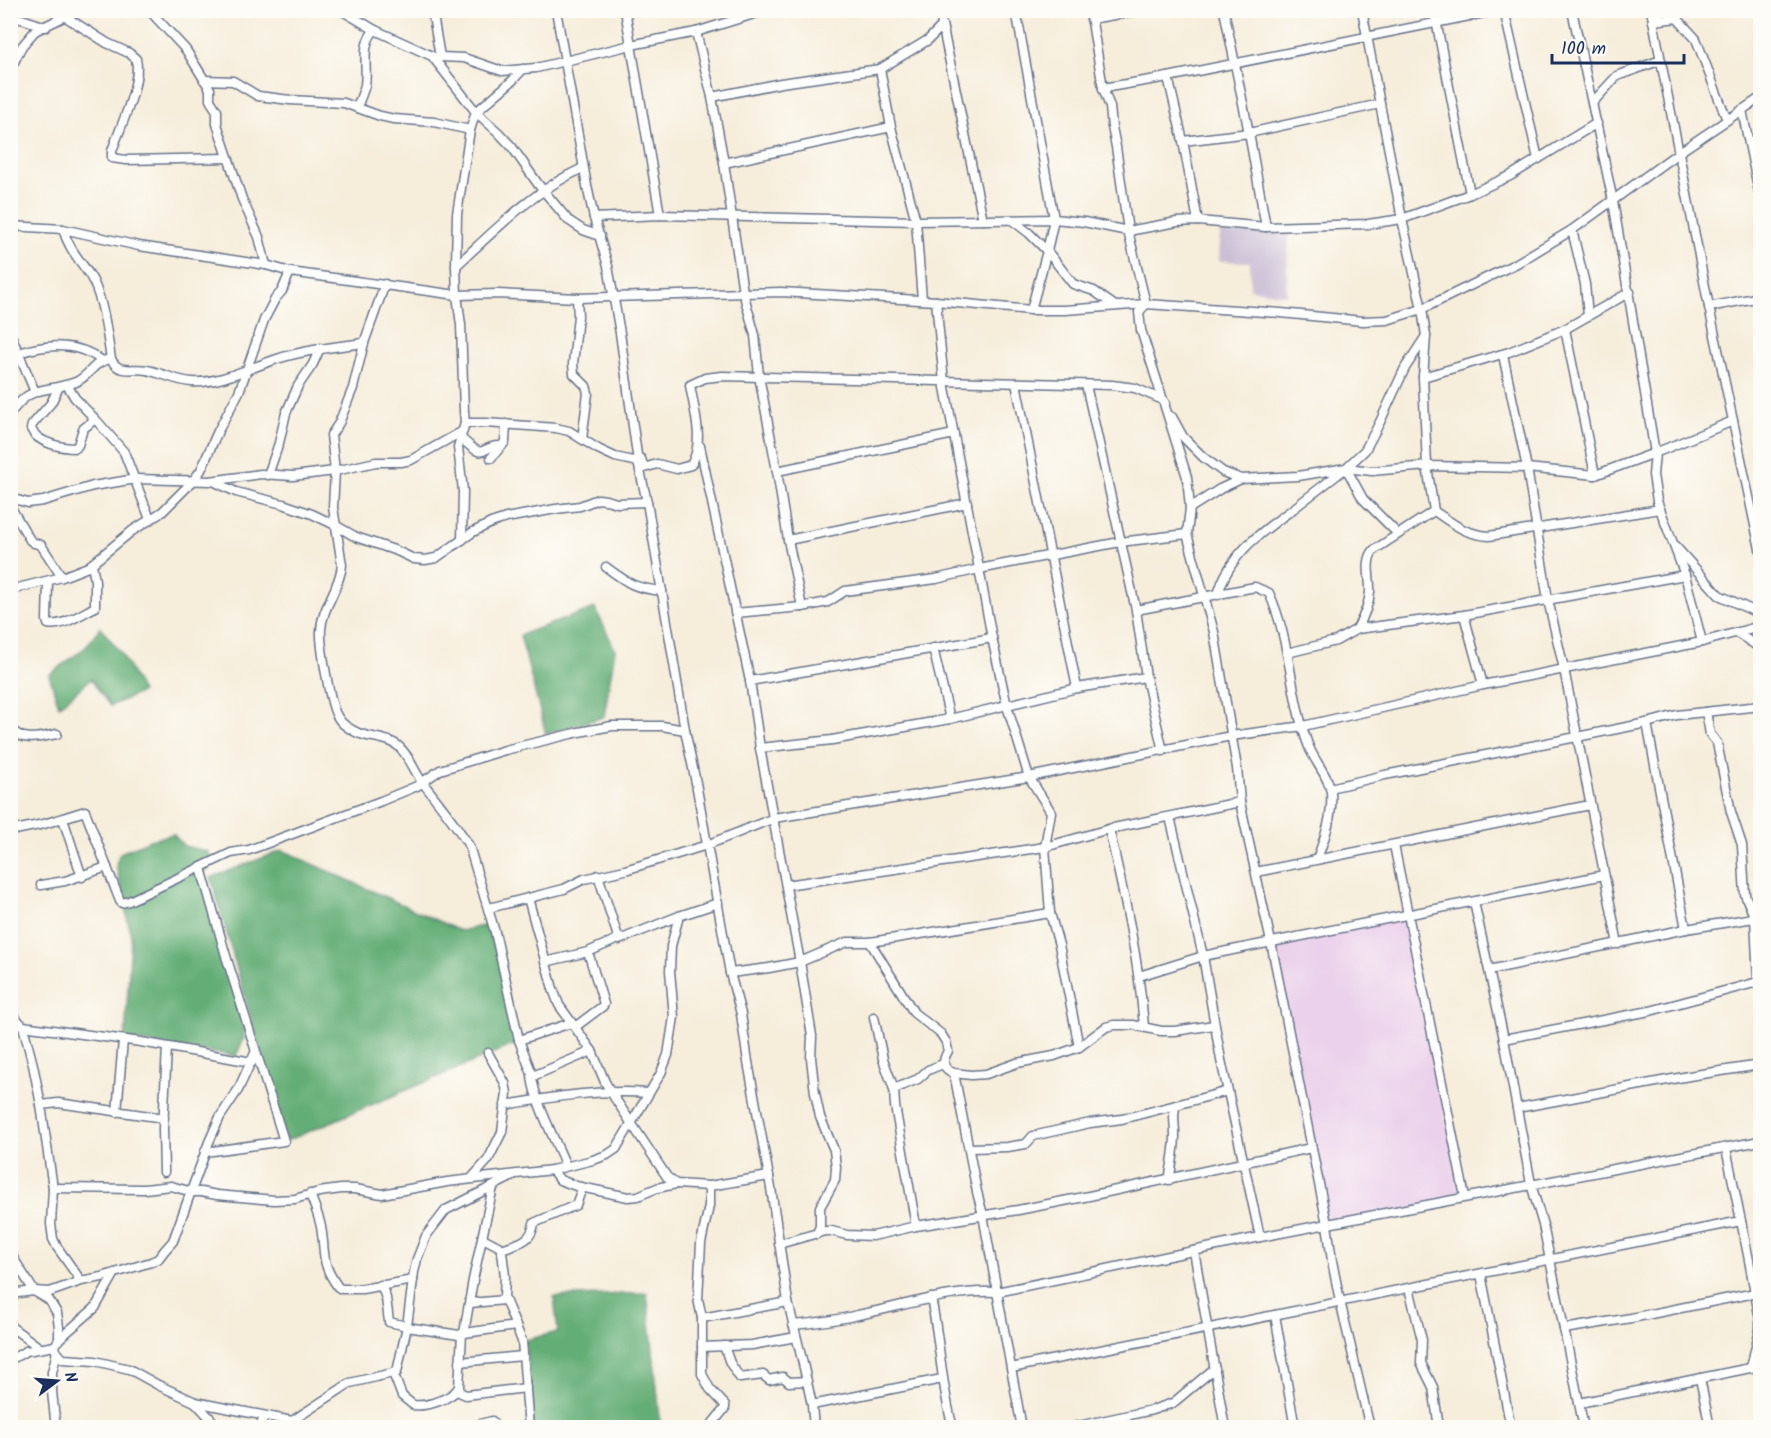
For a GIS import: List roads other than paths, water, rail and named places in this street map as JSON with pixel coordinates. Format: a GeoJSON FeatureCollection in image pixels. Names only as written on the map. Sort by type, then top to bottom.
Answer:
{"type":"FeatureCollection","features":[{"type":"Feature","properties":{"kind":"street"},"geometry":{"type":"LineString","coordinates":[[10,70],[22,46],[35,31],[78,10]]}},
{"type":"Feature","properties":{"kind":"street"},"geometry":{"type":"LineString","coordinates":[[149,10],[186,50],[210,89],[210,100],[217,111],[217,124],[242,199],[259,237],[266,265]]}},
{"type":"Feature","properties":{"kind":"street"},"geometry":{"type":"LineString","coordinates":[[341,10],[375,30],[436,56],[464,58],[502,71],[566,61],[696,32],[767,10]]}},
{"type":"Feature","properties":{"kind":"street"},"geometry":{"type":"LineString","coordinates":[[432,10],[436,56],[476,112],[499,133],[568,220],[583,230],[600,236]]}},
{"type":"Feature","properties":{"kind":"street"},"geometry":{"type":"LineString","coordinates":[[556,10],[583,168],[608,266],[638,462],[647,502],[685,730],[730,973],[741,1014],[770,1176],[788,1302],[812,1405],[814,1428]]}},
{"type":"Feature","properties":{"kind":"street"},"geometry":{"type":"LineString","coordinates":[[625,10],[660,215]]}},
{"type":"Feature","properties":{"kind":"street"},"geometry":{"type":"LineString","coordinates":[[939,10],[983,220]]}},
{"type":"Feature","properties":{"kind":"street"},"geometry":{"type":"LineString","coordinates":[[1016,10],[1054,219],[1031,310]]}},
{"type":"Feature","properties":{"kind":"street"},"geometry":{"type":"LineString","coordinates":[[1142,10],[1091,15],[1103,87],[1110,107],[1128,231],[1146,304]]}},
{"type":"Feature","properties":{"kind":"street"},"geometry":{"type":"LineString","coordinates":[[1224,10],[1266,227]]}},
{"type":"Feature","properties":{"kind":"street"},"geometry":{"type":"LineString","coordinates":[[1362,10],[1401,219],[1426,336],[1423,377],[1427,466],[1434,511],[1474,535],[1489,536],[1660,509]]}},
{"type":"Feature","properties":{"kind":"street"},"geometry":{"type":"LineString","coordinates":[[1434,10],[1470,194]]}},
{"type":"Feature","properties":{"kind":"street"},"geometry":{"type":"LineString","coordinates":[[1103,87],[1168,77],[1499,10]]}},
{"type":"Feature","properties":{"kind":"street"},"geometry":{"type":"LineString","coordinates":[[1504,10],[1538,159]]}},
{"type":"Feature","properties":{"kind":"street"},"geometry":{"type":"LineString","coordinates":[[1572,10],[1593,102],[1630,292],[1655,453],[1654,487],[1685,575],[1702,642]]}},
{"type":"Feature","properties":{"kind":"street"},"geometry":{"type":"LineString","coordinates":[[1651,10],[1709,307],[1761,549]]}},
{"type":"Feature","properties":{"kind":"street"},"geometry":{"type":"LineString","coordinates":[[1653,21],[1663,10]]}},
{"type":"Feature","properties":{"kind":"street"},"geometry":{"type":"LineString","coordinates":[[66,17],[107,43],[129,52],[136,59],[133,92],[112,151],[112,158],[126,160],[228,158]]}},
{"type":"Feature","properties":{"kind":"street"},"geometry":{"type":"LineString","coordinates":[[10,18],[22,19],[45,27]]}},
{"type":"Feature","properties":{"kind":"street"},"geometry":{"type":"LineString","coordinates":[[1653,21],[1677,18],[1696,39],[1727,120]]}},
{"type":"Feature","properties":{"kind":"street"},"geometry":{"type":"LineString","coordinates":[[712,97],[781,83],[880,69],[928,40],[942,26]]}},
{"type":"Feature","properties":{"kind":"street"},"geometry":{"type":"LineString","coordinates":[[357,108],[365,84],[366,51],[370,34],[375,30]]}},
{"type":"Feature","properties":{"kind":"street"},"geometry":{"type":"LineString","coordinates":[[696,32],[712,97],[743,292],[755,335],[759,376],[802,607]]}},
{"type":"Feature","properties":{"kind":"street"},"geometry":{"type":"LineString","coordinates":[[1593,102],[1617,76],[1661,60]]}},
{"type":"Feature","properties":{"kind":"street"},"geometry":{"type":"LineString","coordinates":[[462,540],[462,491],[458,447],[463,431],[461,325],[456,266],[457,214],[470,130],[476,112],[523,69]]}},
{"type":"Feature","properties":{"kind":"street"},"geometry":{"type":"LineString","coordinates":[[880,69],[891,128],[916,221],[922,300]]}},
{"type":"Feature","properties":{"kind":"street"},"geometry":{"type":"LineString","coordinates":[[1168,77],[1198,221]]}},
{"type":"Feature","properties":{"kind":"street"},"geometry":{"type":"LineString","coordinates":[[204,80],[233,81],[258,96],[344,103],[394,119],[434,122],[470,130]]}},
{"type":"Feature","properties":{"kind":"street"},"geometry":{"type":"LineString","coordinates":[[10,226],[63,229],[139,246],[266,265],[291,272],[457,295],[498,294],[577,298],[781,292],[936,301],[1031,310],[1146,304],[1363,321],[1387,320],[1422,309],[1517,263],[1572,230],[1678,153],[1761,98]]}},
{"type":"Feature","properties":{"kind":"street"},"geometry":{"type":"LineString","coordinates":[[1183,141],[1249,133],[1380,104]]}},
{"type":"Feature","properties":{"kind":"street"},"geometry":{"type":"LineString","coordinates":[[1742,110],[1761,197]]}},
{"type":"Feature","properties":{"kind":"street"},"geometry":{"type":"LineString","coordinates":[[594,218],[660,215],[916,221],[1054,219],[1084,222],[1128,231],[1177,222],[1198,221],[1266,227],[1368,224],[1401,219],[1470,194],[1510,176],[1597,123]]}},
{"type":"Feature","properties":{"kind":"street"},"geometry":{"type":"LineString","coordinates":[[724,164],[891,128]]}},
{"type":"Feature","properties":{"kind":"street"},"geometry":{"type":"LineString","coordinates":[[456,266],[543,190],[583,168]]}},
{"type":"Feature","properties":{"kind":"street"},"geometry":{"type":"LineString","coordinates":[[1012,219],[1047,251],[1073,284],[1094,291],[1115,306]]}},
{"type":"Feature","properties":{"kind":"street"},"geometry":{"type":"LineString","coordinates":[[63,229],[67,243],[93,282],[100,299],[111,359],[114,366],[120,369],[146,370],[192,382],[223,377],[278,358],[320,348],[364,343]]}},
{"type":"Feature","properties":{"kind":"street"},"geometry":{"type":"LineString","coordinates":[[1572,230],[1586,284],[1588,316]]}},
{"type":"Feature","properties":{"kind":"street"},"geometry":{"type":"LineString","coordinates":[[10,590],[75,573],[92,564],[162,512],[193,481],[201,470],[239,392],[264,320],[291,272]]}},
{"type":"Feature","properties":{"kind":"street"},"geometry":{"type":"LineString","coordinates":[[385,284],[364,343],[353,388],[339,423],[331,435],[335,471],[333,507],[342,557],[341,574],[323,617],[321,634],[334,708],[337,716],[352,731],[397,745],[402,749],[422,782],[435,796],[469,846],[489,908],[519,1040],[533,1076],[538,1100],[566,1166]]}},
{"type":"Feature","properties":{"kind":"street"},"geometry":{"type":"LineString","coordinates":[[1423,377],[1503,355],[1565,329],[1630,292]]}},
{"type":"Feature","properties":{"kind":"street"},"geometry":{"type":"LineString","coordinates":[[1709,307],[1761,297]]}},
{"type":"Feature","properties":{"kind":"street"},"geometry":{"type":"LineString","coordinates":[[577,298],[574,374],[586,386],[588,393],[582,439]]}},
{"type":"Feature","properties":{"kind":"street"},"geometry":{"type":"LineString","coordinates":[[936,301],[944,382],[1007,706],[1029,777],[1051,812],[1045,847],[1050,913],[1059,945],[1079,1047]]}},
{"type":"Feature","properties":{"kind":"street"},"geometry":{"type":"LineString","coordinates":[[1146,304],[1139,312],[1139,318],[1186,477],[1190,508],[1187,534],[1214,632],[1237,768],[1240,802],[1271,942],[1340,1300],[1370,1428]]}},
{"type":"Feature","properties":{"kind":"street"},"geometry":{"type":"LineString","coordinates":[[1565,329],[1595,475]]}},
{"type":"Feature","properties":{"kind":"street"},"geometry":{"type":"LineString","coordinates":[[10,333],[35,392]]}},
{"type":"Feature","properties":{"kind":"street"},"geometry":{"type":"LineString","coordinates":[[1218,595],[1226,571],[1246,546],[1263,530],[1346,468],[1365,450],[1405,368],[1426,336]]}},
{"type":"Feature","properties":{"kind":"street"},"geometry":{"type":"LineString","coordinates":[[19,353],[42,346],[68,347],[85,351],[101,360],[111,359]]}},
{"type":"Feature","properties":{"kind":"street"},"geometry":{"type":"LineString","coordinates":[[268,475],[286,413],[298,386],[313,364],[320,348]]}},
{"type":"Feature","properties":{"kind":"street"},"geometry":{"type":"LineString","coordinates":[[1503,355],[1527,468],[1548,600],[1564,669],[1618,944]]}},
{"type":"Feature","properties":{"kind":"street"},"geometry":{"type":"LineString","coordinates":[[10,414],[26,396],[63,386],[82,378],[101,360]]}},
{"type":"Feature","properties":{"kind":"street"},"geometry":{"type":"LineString","coordinates":[[817,1234],[820,1226],[820,1207],[835,1180],[834,1150],[820,1118],[815,1093],[812,1036],[800,962],[760,748],[750,681],[698,437],[690,386],[705,378],[759,376],[1112,385],[1135,388],[1163,400],[1183,437],[1203,458],[1223,472],[1241,479]]}},
{"type":"Feature","properties":{"kind":"street"},"geometry":{"type":"LineString","coordinates":[[1016,383],[1077,688]]}},
{"type":"Feature","properties":{"kind":"street"},"geometry":{"type":"LineString","coordinates":[[1086,385],[1136,610],[1146,677],[1163,751]]}},
{"type":"Feature","properties":{"kind":"street"},"geometry":{"type":"LineString","coordinates":[[63,386],[124,452],[150,519]]}},
{"type":"Feature","properties":{"kind":"street"},"geometry":{"type":"LineString","coordinates":[[63,386],[32,425],[33,434],[53,444],[76,448],[83,429],[95,419]]}},
{"type":"Feature","properties":{"kind":"street"},"geometry":{"type":"LineString","coordinates":[[1190,508],[1241,479],[1298,476],[1346,468],[1372,471],[1427,466],[1527,468],[1595,475],[1733,421]]}},
{"type":"Feature","properties":{"kind":"street"},"geometry":{"type":"LineString","coordinates":[[491,458],[505,442],[506,424]]}},
{"type":"Feature","properties":{"kind":"street"},"geometry":{"type":"LineString","coordinates":[[10,498],[28,503],[42,501],[93,486],[135,479],[213,481],[253,475],[293,476],[335,471],[376,462],[401,462],[411,460],[463,431],[506,424],[569,431],[615,457],[638,462]]}},
{"type":"Feature","properties":{"kind":"street"},"geometry":{"type":"LineString","coordinates":[[463,431],[474,450],[484,452],[494,445],[502,446]]}},
{"type":"Feature","properties":{"kind":"street"},"geometry":{"type":"LineString","coordinates":[[777,471],[954,434]]}},
{"type":"Feature","properties":{"kind":"street"},"geometry":{"type":"LineString","coordinates":[[636,445],[644,468],[657,464],[676,469],[691,465],[698,450],[698,437]]}},
{"type":"Feature","properties":{"kind":"street"},"geometry":{"type":"LineString","coordinates":[[1346,468],[1363,499],[1398,534]]}},
{"type":"Feature","properties":{"kind":"street"},"geometry":{"type":"LineString","coordinates":[[213,481],[236,492],[312,514],[356,537],[414,559],[424,560],[436,558],[491,522],[556,508],[580,506],[598,499],[617,503],[647,502]]}},
{"type":"Feature","properties":{"kind":"street"},"geometry":{"type":"LineString","coordinates":[[788,540],[967,503]]}},
{"type":"Feature","properties":{"kind":"street"},"geometry":{"type":"LineString","coordinates":[[10,506],[34,543],[41,545],[62,577]]}},
{"type":"Feature","properties":{"kind":"street"},"geometry":{"type":"LineString","coordinates":[[1357,629],[1370,594],[1368,561],[1370,555],[1374,550],[1434,511]]}},
{"type":"Feature","properties":{"kind":"street"},"geometry":{"type":"LineString","coordinates":[[10,527],[20,523]]}},
{"type":"Feature","properties":{"kind":"street"},"geometry":{"type":"LineString","coordinates":[[735,613],[802,607],[828,602],[845,591],[936,579],[1120,542],[1187,534]]}},
{"type":"Feature","properties":{"kind":"street"},"geometry":{"type":"LineString","coordinates":[[1673,543],[1719,595],[1761,614]]}},
{"type":"Feature","properties":{"kind":"street"},"geometry":{"type":"LineString","coordinates":[[48,581],[47,620],[51,626],[95,607],[95,581],[92,564]]}},
{"type":"Feature","properties":{"kind":"street"},"geometry":{"type":"LineString","coordinates":[[606,567],[630,584],[662,591]]}},
{"type":"Feature","properties":{"kind":"street"},"geometry":{"type":"LineString","coordinates":[[1287,653],[1336,641],[1357,629],[1464,615],[1685,575]]}},
{"type":"Feature","properties":{"kind":"street"},"geometry":{"type":"LineString","coordinates":[[1136,610],[1255,587],[1269,593],[1287,653],[1310,750],[1330,788],[1332,806],[1330,820],[1317,859]]}},
{"type":"Feature","properties":{"kind":"street"},"geometry":{"type":"LineString","coordinates":[[1464,615],[1483,685]]}},
{"type":"Feature","properties":{"kind":"street"},"geometry":{"type":"LineString","coordinates":[[489,908],[564,889],[584,879],[625,870],[706,845],[774,818],[1029,777],[1231,736],[1303,726],[1483,685],[1702,642],[1761,626]]}},
{"type":"Feature","properties":{"kind":"street"},"geometry":{"type":"LineString","coordinates":[[1737,633],[1761,648]]}},
{"type":"Feature","properties":{"kind":"street"},"geometry":{"type":"LineString","coordinates":[[750,681],[992,638]]}},
{"type":"Feature","properties":{"kind":"street"},"geometry":{"type":"LineString","coordinates":[[933,648],[950,719]]}},
{"type":"Feature","properties":{"kind":"street"},"geometry":{"type":"LineString","coordinates":[[760,748],[832,740],[950,719],[1077,688],[1146,677]]}},
{"type":"Feature","properties":{"kind":"street"},"geometry":{"type":"LineString","coordinates":[[1330,788],[1677,715],[1761,706]]}},
{"type":"Feature","properties":{"kind":"street"},"geometry":{"type":"LineString","coordinates":[[1504,1039],[1650,1011],[1759,985],[1758,917],[1745,895],[1742,845],[1731,812],[1718,743],[1710,734],[1706,712]]}},
{"type":"Feature","properties":{"kind":"street"},"geometry":{"type":"LineString","coordinates":[[1647,723],[1686,929]]}},
{"type":"Feature","properties":{"kind":"street"},"geometry":{"type":"LineString","coordinates":[[10,831],[63,819],[85,811],[120,901],[123,903],[231,853],[249,850],[381,801],[422,782],[440,770],[455,765],[505,750],[599,728],[639,725],[685,730]]}},
{"type":"Feature","properties":{"kind":"street"},"geometry":{"type":"LineString","coordinates":[[10,726],[17,734],[24,737],[57,734]]}},
{"type":"Feature","properties":{"kind":"street"},"geometry":{"type":"LineString","coordinates":[[786,885],[1045,847],[1109,829],[1240,802]]}},
{"type":"Feature","properties":{"kind":"street"},"geometry":{"type":"LineString","coordinates":[[1256,872],[1590,805]]}},
{"type":"Feature","properties":{"kind":"street"},"geometry":{"type":"LineString","coordinates":[[1170,817],[1203,956],[1228,1091],[1260,1237]]}},
{"type":"Feature","properties":{"kind":"street"},"geometry":{"type":"LineString","coordinates":[[63,819],[82,877]]}},
{"type":"Feature","properties":{"kind":"street"},"geometry":{"type":"LineString","coordinates":[[1109,829],[1132,934],[1144,1027]]}},
{"type":"Feature","properties":{"kind":"street"},"geometry":{"type":"LineString","coordinates":[[1394,845],[1465,1197]]}},
{"type":"Feature","properties":{"kind":"street"},"geometry":{"type":"LineString","coordinates":[[41,885],[82,877],[107,867]]}},
{"type":"Feature","properties":{"kind":"street"},"geometry":{"type":"LineString","coordinates":[[201,868],[254,1057],[284,1141],[205,1152]]}},
{"type":"Feature","properties":{"kind":"street"},"geometry":{"type":"LineString","coordinates":[[598,875],[618,939]]}},
{"type":"Feature","properties":{"kind":"street"},"geometry":{"type":"LineString","coordinates":[[1139,976],[1203,956],[1604,875]]}},
{"type":"Feature","properties":{"kind":"street"},"geometry":{"type":"LineString","coordinates":[[528,898],[559,1005],[592,1051],[610,1091],[667,1177],[676,1184]]}},
{"type":"Feature","properties":{"kind":"street"},"geometry":{"type":"LineString","coordinates":[[1474,902],[1584,1428]]}},
{"type":"Feature","properties":{"kind":"street"},"geometry":{"type":"LineString","coordinates":[[545,962],[588,952],[718,903]]}},
{"type":"Feature","properties":{"kind":"street"},"geometry":{"type":"LineString","coordinates":[[730,973],[800,962],[847,942],[870,942],[1050,913]]}},
{"type":"Feature","properties":{"kind":"street"},"geometry":{"type":"LineString","coordinates":[[53,1188],[145,1189],[171,1186],[192,1192],[274,1200],[341,1189],[381,1194],[472,1178],[552,1170],[593,1160],[613,1152],[661,1073],[668,1054],[674,1017],[670,970],[671,946],[679,916]]}},
{"type":"Feature","properties":{"kind":"street"},"geometry":{"type":"LineString","coordinates":[[1489,970],[1686,929],[1758,917]]}},
{"type":"Feature","properties":{"kind":"street"},"geometry":{"type":"LineString","coordinates":[[870,942],[914,1014],[941,1034],[948,1051],[944,1064],[948,1071],[954,1073],[986,1074],[1010,1065],[1054,1056],[1079,1047],[1106,1027],[1114,1024],[1133,1025],[1161,1031],[1215,1025]]}},
{"type":"Feature","properties":{"kind":"street"},"geometry":{"type":"LineString","coordinates":[[519,1040],[573,1025],[603,1006],[588,952]]}},
{"type":"Feature","properties":{"kind":"street"},"geometry":{"type":"LineString","coordinates":[[10,1012],[23,1026],[41,1105],[53,1188],[51,1224],[53,1239],[81,1281]]}},
{"type":"Feature","properties":{"kind":"street"},"geometry":{"type":"LineString","coordinates":[[874,1017],[883,1059],[894,1089],[916,1226]]}},
{"type":"Feature","properties":{"kind":"street"},"geometry":{"type":"LineString","coordinates":[[23,1026],[254,1057]]}},
{"type":"Feature","properties":{"kind":"street"},"geometry":{"type":"LineString","coordinates":[[117,1112],[123,1040]]}},
{"type":"Feature","properties":{"kind":"street"},"geometry":{"type":"LineString","coordinates":[[164,1172],[167,1047]]}},
{"type":"Feature","properties":{"kind":"street"},"geometry":{"type":"LineString","coordinates":[[533,1076],[592,1051]]}},
{"type":"Feature","properties":{"kind":"street"},"geometry":{"type":"LineString","coordinates":[[472,1178],[488,1160],[502,1132],[506,1083],[488,1053]]}},
{"type":"Feature","properties":{"kind":"street"},"geometry":{"type":"LineString","coordinates":[[10,1294],[50,1292],[158,1258],[173,1241],[205,1152],[220,1118],[238,1090],[254,1057]]}},
{"type":"Feature","properties":{"kind":"street"},"geometry":{"type":"LineString","coordinates":[[894,1089],[944,1064]]}},
{"type":"Feature","properties":{"kind":"street"},"geometry":{"type":"LineString","coordinates":[[1517,1108],[1761,1065]]}},
{"type":"Feature","properties":{"kind":"street"},"geometry":{"type":"LineString","coordinates":[[954,1073],[1022,1428]]}},
{"type":"Feature","properties":{"kind":"street"},"geometry":{"type":"LineString","coordinates":[[505,1105],[610,1091],[648,1093]]}},
{"type":"Feature","properties":{"kind":"street"},"geometry":{"type":"LineString","coordinates":[[970,1148],[1026,1144],[1033,1136],[1122,1119],[1228,1091]]}},
{"type":"Feature","properties":{"kind":"street"},"geometry":{"type":"LineString","coordinates":[[41,1105],[58,1103],[164,1118]]}},
{"type":"Feature","properties":{"kind":"street"},"geometry":{"type":"LineString","coordinates":[[1169,1180],[1174,1153],[1173,1112],[1176,1105]]}},
{"type":"Feature","properties":{"kind":"street"},"geometry":{"type":"LineString","coordinates":[[793,1325],[856,1316],[931,1298],[978,1291],[997,1292],[1260,1237],[1761,1141]]}},
{"type":"Feature","properties":{"kind":"street"},"geometry":{"type":"LineString","coordinates":[[779,1244],[825,1231],[873,1236],[916,1226],[1018,1210],[1169,1180],[1311,1148]]}},
{"type":"Feature","properties":{"kind":"street"},"geometry":{"type":"LineString","coordinates":[[1579,1403],[1756,1366],[1760,1329],[1726,1148]]}},
{"type":"Feature","properties":{"kind":"street"},"geometry":{"type":"LineString","coordinates":[[552,1170],[560,1180],[582,1188],[628,1197],[676,1184],[709,1186],[770,1176]]}},
{"type":"Feature","properties":{"kind":"street"},"geometry":{"type":"LineString","coordinates":[[295,1424],[350,1383],[397,1372],[407,1327],[417,1259],[426,1236],[446,1209],[516,1174]]}},
{"type":"Feature","properties":{"kind":"street"},"geometry":{"type":"LineString","coordinates":[[709,1186],[709,1206],[701,1243],[698,1299],[702,1318],[702,1374],[710,1389],[725,1405],[709,1428]]}},
{"type":"Feature","properties":{"kind":"street"},"geometry":{"type":"LineString","coordinates":[[393,1373],[402,1396],[413,1405],[430,1404],[457,1391],[463,1333],[493,1187]]}},
{"type":"Feature","properties":{"kind":"street"},"geometry":{"type":"LineString","coordinates":[[501,1249],[524,1241],[533,1230],[534,1223],[576,1205],[582,1188]]}},
{"type":"Feature","properties":{"kind":"street"},"geometry":{"type":"LineString","coordinates":[[310,1194],[321,1228],[324,1263],[338,1287],[362,1289],[413,1280]]}},
{"type":"Feature","properties":{"kind":"street"},"geometry":{"type":"LineString","coordinates":[[1011,1368],[1741,1221]]}},
{"type":"Feature","properties":{"kind":"street"},"geometry":{"type":"LineString","coordinates":[[483,1238],[501,1249],[505,1269],[505,1300],[522,1341],[529,1428]]}},
{"type":"Feature","properties":{"kind":"street"},"geometry":{"type":"LineString","coordinates":[[1194,1251],[1225,1428]]}},
{"type":"Feature","properties":{"kind":"street"},"geometry":{"type":"LineString","coordinates":[[10,1253],[34,1291],[49,1300],[57,1313],[59,1327],[51,1372],[56,1428]]}},
{"type":"Feature","properties":{"kind":"street"},"geometry":{"type":"LineString","coordinates":[[10,1360],[26,1351],[57,1345],[95,1308],[115,1273]]}},
{"type":"Feature","properties":{"kind":"street"},"geometry":{"type":"LineString","coordinates":[[1481,1274],[1511,1428]]}},
{"type":"Feature","properties":{"kind":"street"},"geometry":{"type":"LineString","coordinates":[[381,1285],[386,1298],[389,1322],[438,1332],[463,1333],[516,1326]]}},
{"type":"Feature","properties":{"kind":"street"},"geometry":{"type":"LineString","coordinates":[[1409,1288],[1422,1340],[1421,1363],[1433,1387],[1439,1428]]}},
{"type":"Feature","properties":{"kind":"street"},"geometry":{"type":"LineString","coordinates":[[1564,1329],[1755,1293]]}},
{"type":"Feature","properties":{"kind":"street"},"geometry":{"type":"LineString","coordinates":[[931,1298],[942,1379],[953,1428]]}},
{"type":"Feature","properties":{"kind":"street"},"geometry":{"type":"LineString","coordinates":[[470,1303],[505,1300]]}},
{"type":"Feature","properties":{"kind":"street"},"geometry":{"type":"LineString","coordinates":[[702,1318],[788,1302]]}},
{"type":"Feature","properties":{"kind":"street"},"geometry":{"type":"LineString","coordinates":[[1275,1315],[1295,1428]]}},
{"type":"Feature","properties":{"kind":"street"},"geometry":{"type":"LineString","coordinates":[[10,1326],[40,1348]]}},
{"type":"Feature","properties":{"kind":"street"},"geometry":{"type":"LineString","coordinates":[[702,1347],[752,1345],[796,1337]]}},
{"type":"Feature","properties":{"kind":"street"},"geometry":{"type":"LineString","coordinates":[[57,1345],[60,1357],[67,1360],[95,1361],[129,1369],[195,1401],[308,1428]]}},
{"type":"Feature","properties":{"kind":"street"},"geometry":{"type":"LineString","coordinates":[[724,1346],[730,1363],[740,1378],[763,1375],[769,1380],[783,1377],[789,1382],[807,1381]]}},
{"type":"Feature","properties":{"kind":"street"},"geometry":{"type":"LineString","coordinates":[[460,1362],[523,1356]]}},
{"type":"Feature","properties":{"kind":"street"},"geometry":{"type":"LineString","coordinates":[[1070,1428],[1152,1410],[1173,1403],[1215,1368]]}},
{"type":"Feature","properties":{"kind":"street"},"geometry":{"type":"LineString","coordinates":[[1700,1378],[1710,1428]]}},
{"type":"Feature","properties":{"kind":"street"},"geometry":{"type":"LineString","coordinates":[[812,1405],[942,1379]]}},
{"type":"Feature","properties":{"kind":"street"},"geometry":{"type":"LineString","coordinates":[[457,1391],[466,1395],[526,1388]]}},
{"type":"Feature","properties":{"kind":"street"},"geometry":{"type":"LineString","coordinates":[[195,1401],[211,1419],[212,1428]]}},
{"type":"Feature","properties":{"kind":"street"},"geometry":{"type":"LineString","coordinates":[[260,1428],[264,1416]]}},
{"type":"Feature","properties":{"kind":"street"},"geometry":{"type":"LineString","coordinates":[[474,1428],[492,1421],[496,1428]]}}]}
